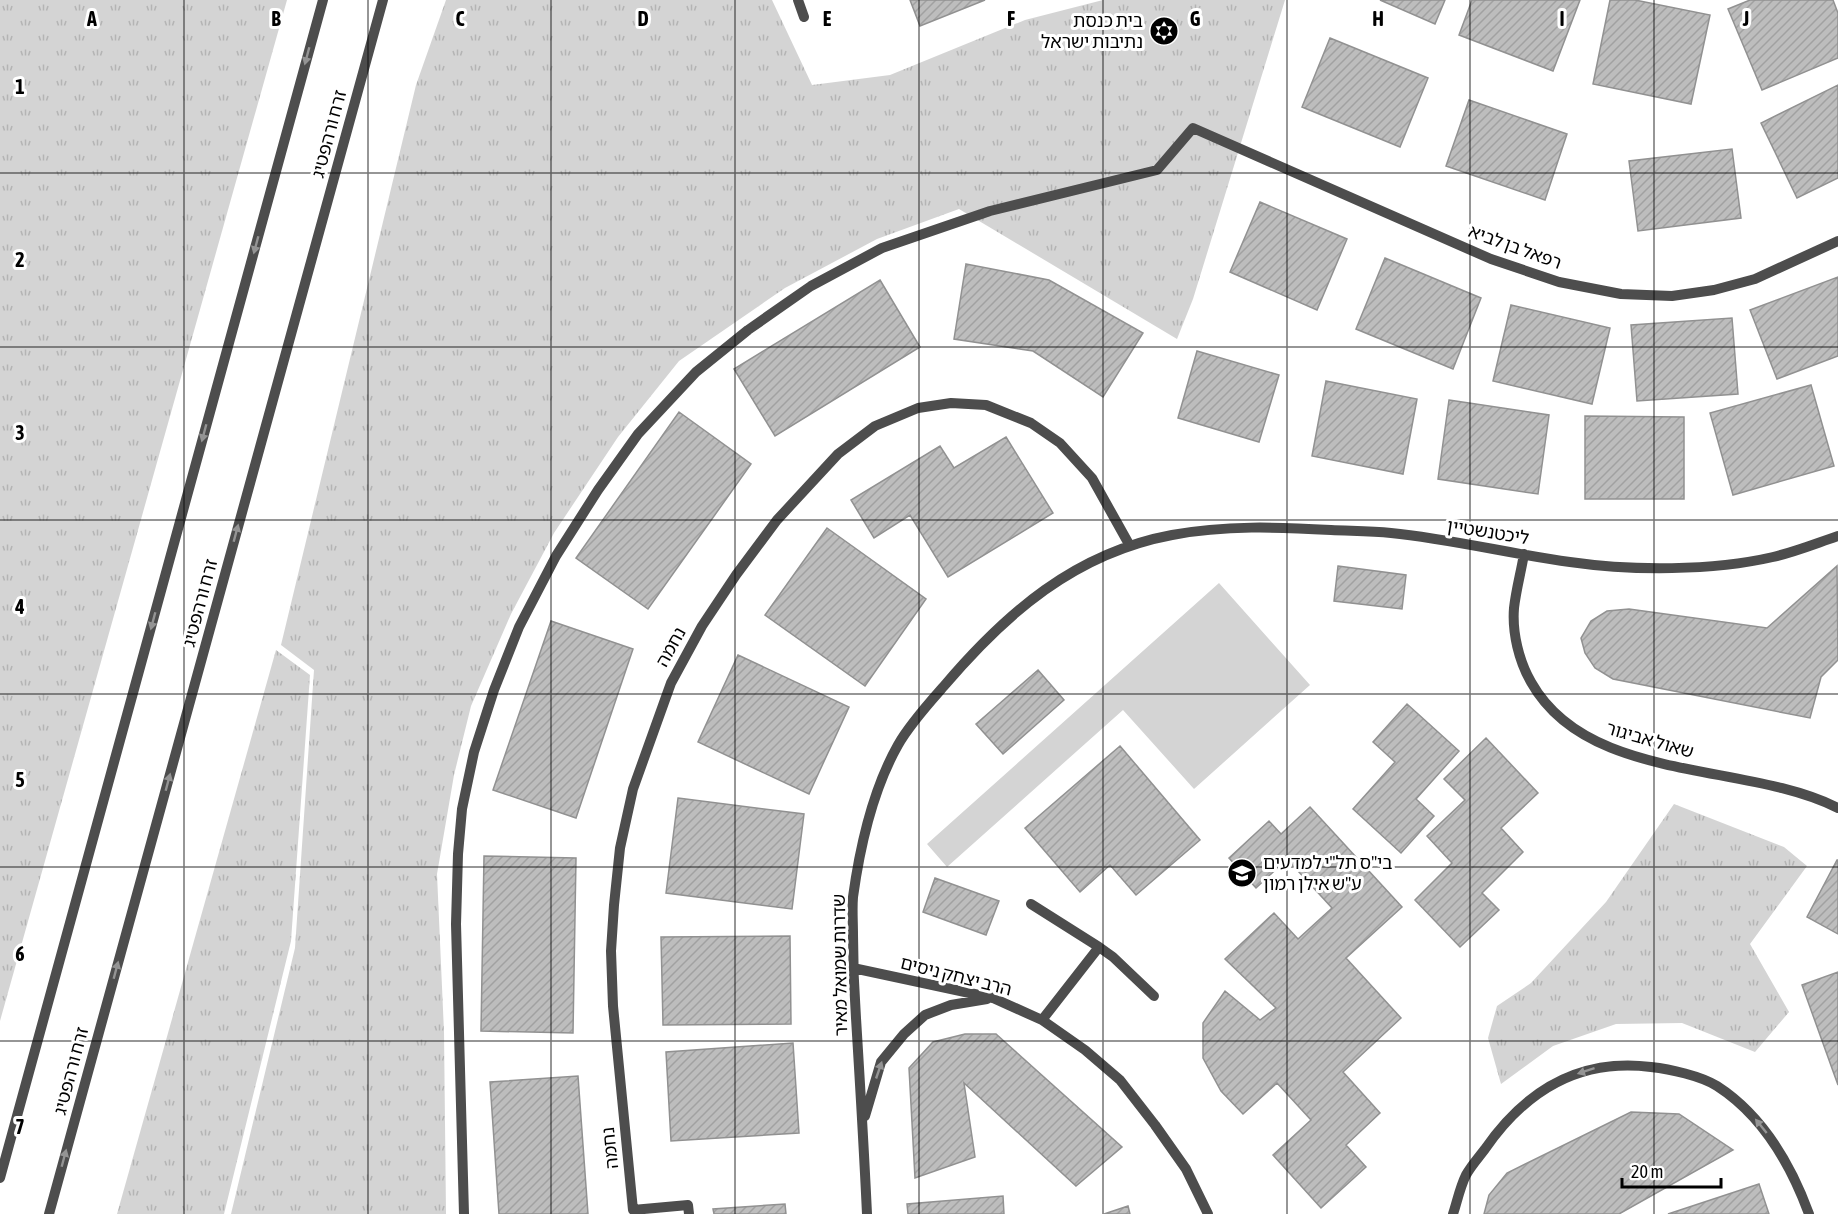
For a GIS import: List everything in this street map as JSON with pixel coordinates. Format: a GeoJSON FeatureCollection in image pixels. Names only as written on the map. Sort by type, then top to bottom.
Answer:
{"type":"FeatureCollection","features":[{"type":"Feature","properties":{"kind":"street"},"geometry":{"type":"LineString","coordinates":[[0,1178],[323,0]]}},
{"type":"Feature","properties":{"kind":"street","name":"זרח ורהפטיג"},"geometry":{"type":"LineString","coordinates":[[49,1214],[383,0]]}},
{"type":"Feature","properties":{"kind":"street"},"geometry":{"type":"LineString","coordinates":[[798,0],[804,16]]}},
{"type":"Feature","properties":{"kind":"street","name":"רפאל בן לביא"},"geometry":{"type":"LineString","coordinates":[[464,1214],[456,924],[462,808],[474,752],[494,690],[519,627],[556,556],[598,490],[638,434],[696,372],[748,330],[811,286],[882,248],[990,211],[1157,170],[1193,128],[1491,259],[1559,282],[1621,294],[1672,296],[1714,290],[1755,279],[1838,241]]}},
{"type":"Feature","properties":{"kind":"street","name":"נחמה"},"geometry":{"type":"LineString","coordinates":[[688,1210],[633,1210],[613,1006],[611,951],[614,905],[620,848],[633,789],[671,683],[702,626],[736,575],[777,520],[838,454],[875,426],[918,408],[951,403],[986,405],[1031,423],[1060,443],[1092,478],[1131,546]]}},
{"type":"Feature","properties":{"kind":"street","name":"ליכטנשטיין"},"geometry":{"type":"LineString","coordinates":[[1131,546],[1169,536],[1212,529],[1261,527],[1393,533],[1572,562],[1616,566],[1685,567],[1745,563],[1776,556],[1838,536]]}},
{"type":"Feature","properties":{"kind":"street","name":"שדרות שמואל מאיר"},"geometry":{"type":"LineString","coordinates":[[867,1214],[853,968],[853,901],[862,846],[879,787],[899,743],[974,651],[1010,616],[1064,576],[1131,546]]}},
{"type":"Feature","properties":{"kind":"street","name":"שאול אביגור"},"geometry":{"type":"LineString","coordinates":[[1524,554],[1514,609],[1516,640],[1524,669],[1541,700],[1562,718],[1595,741],[1649,760],[1796,792],[1838,808]]}},
{"type":"Feature","properties":{"kind":"street"},"geometry":{"type":"LineString","coordinates":[[1031,904],[1113,957],[1154,996]]}},
{"type":"Feature","properties":{"kind":"street"},"geometry":{"type":"LineString","coordinates":[[1042,1020],[1099,947]]}},
{"type":"Feature","properties":{"kind":"street","name":"הרב יצחק ניסים"},"geometry":{"type":"LineString","coordinates":[[853,968],[993,998],[1042,1020],[1085,1050],[1120,1080],[1186,1169],[1208,1214]]}},
{"type":"Feature","properties":{"kind":"street"},"geometry":{"type":"LineString","coordinates":[[863,1126],[881,1062],[904,1034],[925,1015],[951,1005],[993,998]]}},
{"type":"Feature","properties":{"kind":"street"},"geometry":{"type":"LineString","coordinates":[[1453,1214],[1466,1176],[1495,1134],[1527,1101],[1561,1079],[1595,1068],[1636,1065],[1672,1070],[1715,1085],[1747,1109],[1774,1143],[1800,1190],[1809,1214]]}},
{"type":"Feature","properties":{"kind":"green space"},"geometry":{"type":"Polygon","coordinates":[[[0,0],[287,0],[0,1021],[0,0]]]}},
{"type":"Feature","properties":{"kind":"green space"},"geometry":{"type":"Polygon","coordinates":[[[446,0],[772,0],[812,85],[890,75],[1025,20],[1103,0],[1285,0],[1193,299],[1177,339],[959,209],[877,239],[785,288],[679,361],[618,437],[554,533],[511,614],[471,706],[454,775],[437,874],[444,1032],[446,1214],[231,1214],[295,948],[314,670],[281,645],[416,85],[446,0]]]}},
{"type":"Feature","properties":{"kind":"green space"},"geometry":{"type":"Polygon","coordinates":[[[1219,583],[1310,685],[1194,789],[1123,710],[947,867],[927,844],[1219,583]]]}},
{"type":"Feature","properties":{"kind":"green space"},"geometry":{"type":"Polygon","coordinates":[[[276,650],[310,675],[291,941],[224,1214],[117,1214],[276,650]]]}},
{"type":"Feature","properties":{"kind":"green space"},"geometry":{"type":"Polygon","coordinates":[[[1674,804],[1784,847],[1807,866],[1750,944],[1789,1012],[1755,1052],[1682,1023],[1616,1024],[1553,1046],[1501,1084],[1488,1038],[1497,1006],[1531,983],[1606,902],[1674,804]]]}},
{"type":"Feature","properties":{"kind":"building"},"geometry":{"type":"Polygon","coordinates":[[[910,0],[985,0],[920,26],[910,0]]]}},
{"type":"Feature","properties":{"kind":"building"},"geometry":{"type":"Polygon","coordinates":[[[1380,0],[1445,0],[1435,24],[1380,0]]]}},
{"type":"Feature","properties":{"kind":"building"},"geometry":{"type":"Polygon","coordinates":[[[1472,0],[1580,0],[1553,71],[1459,35],[1472,0]]]}},
{"type":"Feature","properties":{"kind":"building"},"geometry":{"type":"Polygon","coordinates":[[[1610,0],[1635,0],[1710,15],[1691,104],[1593,84],[1610,0]]]}},
{"type":"Feature","properties":{"kind":"building"},"geometry":{"type":"Polygon","coordinates":[[[1750,0],[1833,0],[1838,13],[1838,58],[1762,90],[1728,9],[1750,0]]]}},
{"type":"Feature","properties":{"kind":"building"},"geometry":{"type":"Polygon","coordinates":[[[1330,38],[1428,78],[1400,147],[1302,107],[1330,38]]]}},
{"type":"Feature","properties":{"kind":"building"},"geometry":{"type":"Polygon","coordinates":[[[1838,85],[1838,178],[1797,198],[1761,123],[1838,85]]]}},
{"type":"Feature","properties":{"kind":"building"},"geometry":{"type":"Polygon","coordinates":[[[1469,100],[1567,134],[1545,200],[1446,166],[1469,100]]]}},
{"type":"Feature","properties":{"kind":"building"},"geometry":{"type":"Polygon","coordinates":[[[1732,149],[1741,218],[1638,231],[1629,161],[1732,149]]]}},
{"type":"Feature","properties":{"kind":"building"},"geometry":{"type":"Polygon","coordinates":[[[1260,202],[1347,239],[1317,310],[1230,272],[1260,202]]]}},
{"type":"Feature","properties":{"kind":"building"},"geometry":{"type":"Polygon","coordinates":[[[1385,258],[1481,298],[1453,369],[1356,329],[1385,258]]]}},
{"type":"Feature","properties":{"kind":"building"},"geometry":{"type":"Polygon","coordinates":[[[966,264],[1049,280],[1143,333],[1103,397],[1033,351],[954,339],[966,264]]]}},
{"type":"Feature","properties":{"kind":"building"},"geometry":{"type":"Polygon","coordinates":[[[1838,277],[1838,356],[1777,379],[1750,310],[1838,277]]]}},
{"type":"Feature","properties":{"kind":"building"},"geometry":{"type":"Polygon","coordinates":[[[880,280],[920,347],[775,436],[734,369],[880,280]]]}},
{"type":"Feature","properties":{"kind":"building"},"geometry":{"type":"Polygon","coordinates":[[[1511,305],[1610,328],[1592,404],[1493,381],[1511,305]]]}},
{"type":"Feature","properties":{"kind":"building"},"geometry":{"type":"Polygon","coordinates":[[[1732,318],[1738,394],[1637,401],[1631,325],[1732,318]]]}},
{"type":"Feature","properties":{"kind":"building"},"geometry":{"type":"Polygon","coordinates":[[[1197,351],[1279,375],[1259,442],[1178,418],[1197,351]]]}},
{"type":"Feature","properties":{"kind":"building"},"geometry":{"type":"Polygon","coordinates":[[[1326,381],[1417,399],[1403,474],[1312,456],[1326,381]]]}},
{"type":"Feature","properties":{"kind":"building"},"geometry":{"type":"Polygon","coordinates":[[[1811,385],[1834,466],[1733,495],[1710,413],[1811,385]]]}},
{"type":"Feature","properties":{"kind":"building"},"geometry":{"type":"Polygon","coordinates":[[[1449,400],[1549,415],[1538,494],[1438,479],[1449,400]]]}},
{"type":"Feature","properties":{"kind":"building"},"geometry":{"type":"Polygon","coordinates":[[[679,412],[751,464],[648,609],[576,558],[679,412]]]}},
{"type":"Feature","properties":{"kind":"building"},"geometry":{"type":"Polygon","coordinates":[[[1585,416],[1684,417],[1684,499],[1585,499],[1585,416]]]}},
{"type":"Feature","properties":{"kind":"building"},"geometry":{"type":"Polygon","coordinates":[[[1006,437],[1053,513],[948,577],[910,515],[874,538],[851,500],[940,446],[954,468],[1006,437]]]}},
{"type":"Feature","properties":{"kind":"building"},"geometry":{"type":"Polygon","coordinates":[[[827,528],[926,599],[865,686],[765,615],[827,528]]]}},
{"type":"Feature","properties":{"kind":"building"},"geometry":{"type":"Polygon","coordinates":[[[1338,566],[1406,575],[1402,609],[1334,601],[1338,566]]]}},
{"type":"Feature","properties":{"kind":"building"},"geometry":{"type":"Polygon","coordinates":[[[1837,566],[1838,660],[1821,677],[1810,718],[1613,679],[1595,668],[1585,653],[1581,638],[1591,621],[1607,611],[1629,609],[1767,628],[1837,566]]]}},
{"type":"Feature","properties":{"kind":"building"},"geometry":{"type":"Polygon","coordinates":[[[551,621],[633,649],[576,818],[493,790],[551,621]]]}},
{"type":"Feature","properties":{"kind":"building"},"geometry":{"type":"Polygon","coordinates":[[[738,655],[849,707],[809,794],[698,742],[738,655]]]}},
{"type":"Feature","properties":{"kind":"building"},"geometry":{"type":"Polygon","coordinates":[[[1038,670],[1064,700],[1003,754],[976,724],[1038,670]]]}},
{"type":"Feature","properties":{"kind":"building"},"geometry":{"type":"Polygon","coordinates":[[[1407,704],[1459,751],[1416,799],[1434,816],[1401,853],[1353,809],[1395,762],[1373,742],[1407,704]]]}},
{"type":"Feature","properties":{"kind":"building"},"geometry":{"type":"Polygon","coordinates":[[[1486,738],[1538,793],[1501,828],[1523,852],[1482,893],[1499,910],[1460,947],[1415,900],[1452,863],[1427,836],[1465,800],[1444,779],[1486,738]]]}},
{"type":"Feature","properties":{"kind":"building"},"geometry":{"type":"Polygon","coordinates":[[[1120,746],[1200,840],[1136,895],[1110,865],[1080,892],[1025,828],[1120,746]]]}},
{"type":"Feature","properties":{"kind":"building"},"geometry":{"type":"Polygon","coordinates":[[[678,798],[804,814],[792,909],[666,893],[678,798]]]}},
{"type":"Feature","properties":{"kind":"building"},"geometry":{"type":"Polygon","coordinates":[[[1310,807],[1402,907],[1346,958],[1401,1018],[1343,1072],[1380,1113],[1346,1145],[1366,1167],[1321,1208],[1273,1155],[1311,1120],[1277,1083],[1243,1114],[1221,1091],[1203,1058],[1203,1023],[1225,991],[1260,1020],[1276,1008],[1225,959],[1274,913],[1298,939],[1332,908],[1287,859],[1256,888],[1229,858],[1269,821],[1281,834],[1310,807]]]}},
{"type":"Feature","properties":{"kind":"building"},"geometry":{"type":"Polygon","coordinates":[[[484,856],[576,858],[573,1033],[481,1031],[484,856]]]}},
{"type":"Feature","properties":{"kind":"building"},"geometry":{"type":"Polygon","coordinates":[[[1838,860],[1838,934],[1807,917],[1838,860]]]}},
{"type":"Feature","properties":{"kind":"building"},"geometry":{"type":"Polygon","coordinates":[[[935,878],[999,901],[986,935],[923,912],[935,878]]]}},
{"type":"Feature","properties":{"kind":"building"},"geometry":{"type":"Polygon","coordinates":[[[790,936],[791,1024],[663,1025],[661,937],[790,936]]]}},
{"type":"Feature","properties":{"kind":"building"},"geometry":{"type":"Polygon","coordinates":[[[1838,972],[1838,1085],[1802,985],[1838,972]]]}},
{"type":"Feature","properties":{"kind":"building"},"geometry":{"type":"Polygon","coordinates":[[[965,1034],[996,1034],[1122,1147],[1076,1186],[964,1083],[975,1157],[915,1178],[909,1068],[933,1042],[965,1034]]]}},
{"type":"Feature","properties":{"kind":"building"},"geometry":{"type":"Polygon","coordinates":[[[793,1043],[799,1133],[671,1141],[666,1052],[793,1043]]]}},
{"type":"Feature","properties":{"kind":"building"},"geometry":{"type":"Polygon","coordinates":[[[578,1076],[588,1214],[499,1214],[490,1082],[578,1076]]]}},
{"type":"Feature","properties":{"kind":"building"},"geometry":{"type":"Polygon","coordinates":[[[1631,1112],[1679,1114],[1733,1150],[1619,1214],[1484,1214],[1489,1195],[1507,1173],[1631,1112]]]}},
{"type":"Feature","properties":{"kind":"building"},"geometry":{"type":"Polygon","coordinates":[[[1759,1184],[1769,1214],[1668,1214],[1759,1184]]]}},
{"type":"Feature","properties":{"kind":"building"},"geometry":{"type":"Polygon","coordinates":[[[1003,1196],[1004,1214],[908,1214],[907,1204],[1003,1196]]]}},
{"type":"Feature","properties":{"kind":"building"},"geometry":{"type":"Polygon","coordinates":[[[785,1204],[786,1214],[714,1214],[713,1209],[785,1204]]]}},
{"type":"Feature","properties":{"kind":"building"},"geometry":{"type":"Polygon","coordinates":[[[1128,1206],[1130,1214],[1104,1214],[1128,1206]]]}},
{"type":"Feature","properties":{"kind":"place","name":"בית כנסת נתיבות ישראל"},"geometry":{"type":"Point","coordinates":[1164,31]}},
{"type":"Feature","properties":{"kind":"place","name":"בי\"ס תל\"י למדעים ע\"ש אילן רמון"},"geometry":{"type":"Point","coordinates":[1242,873]}}]}
